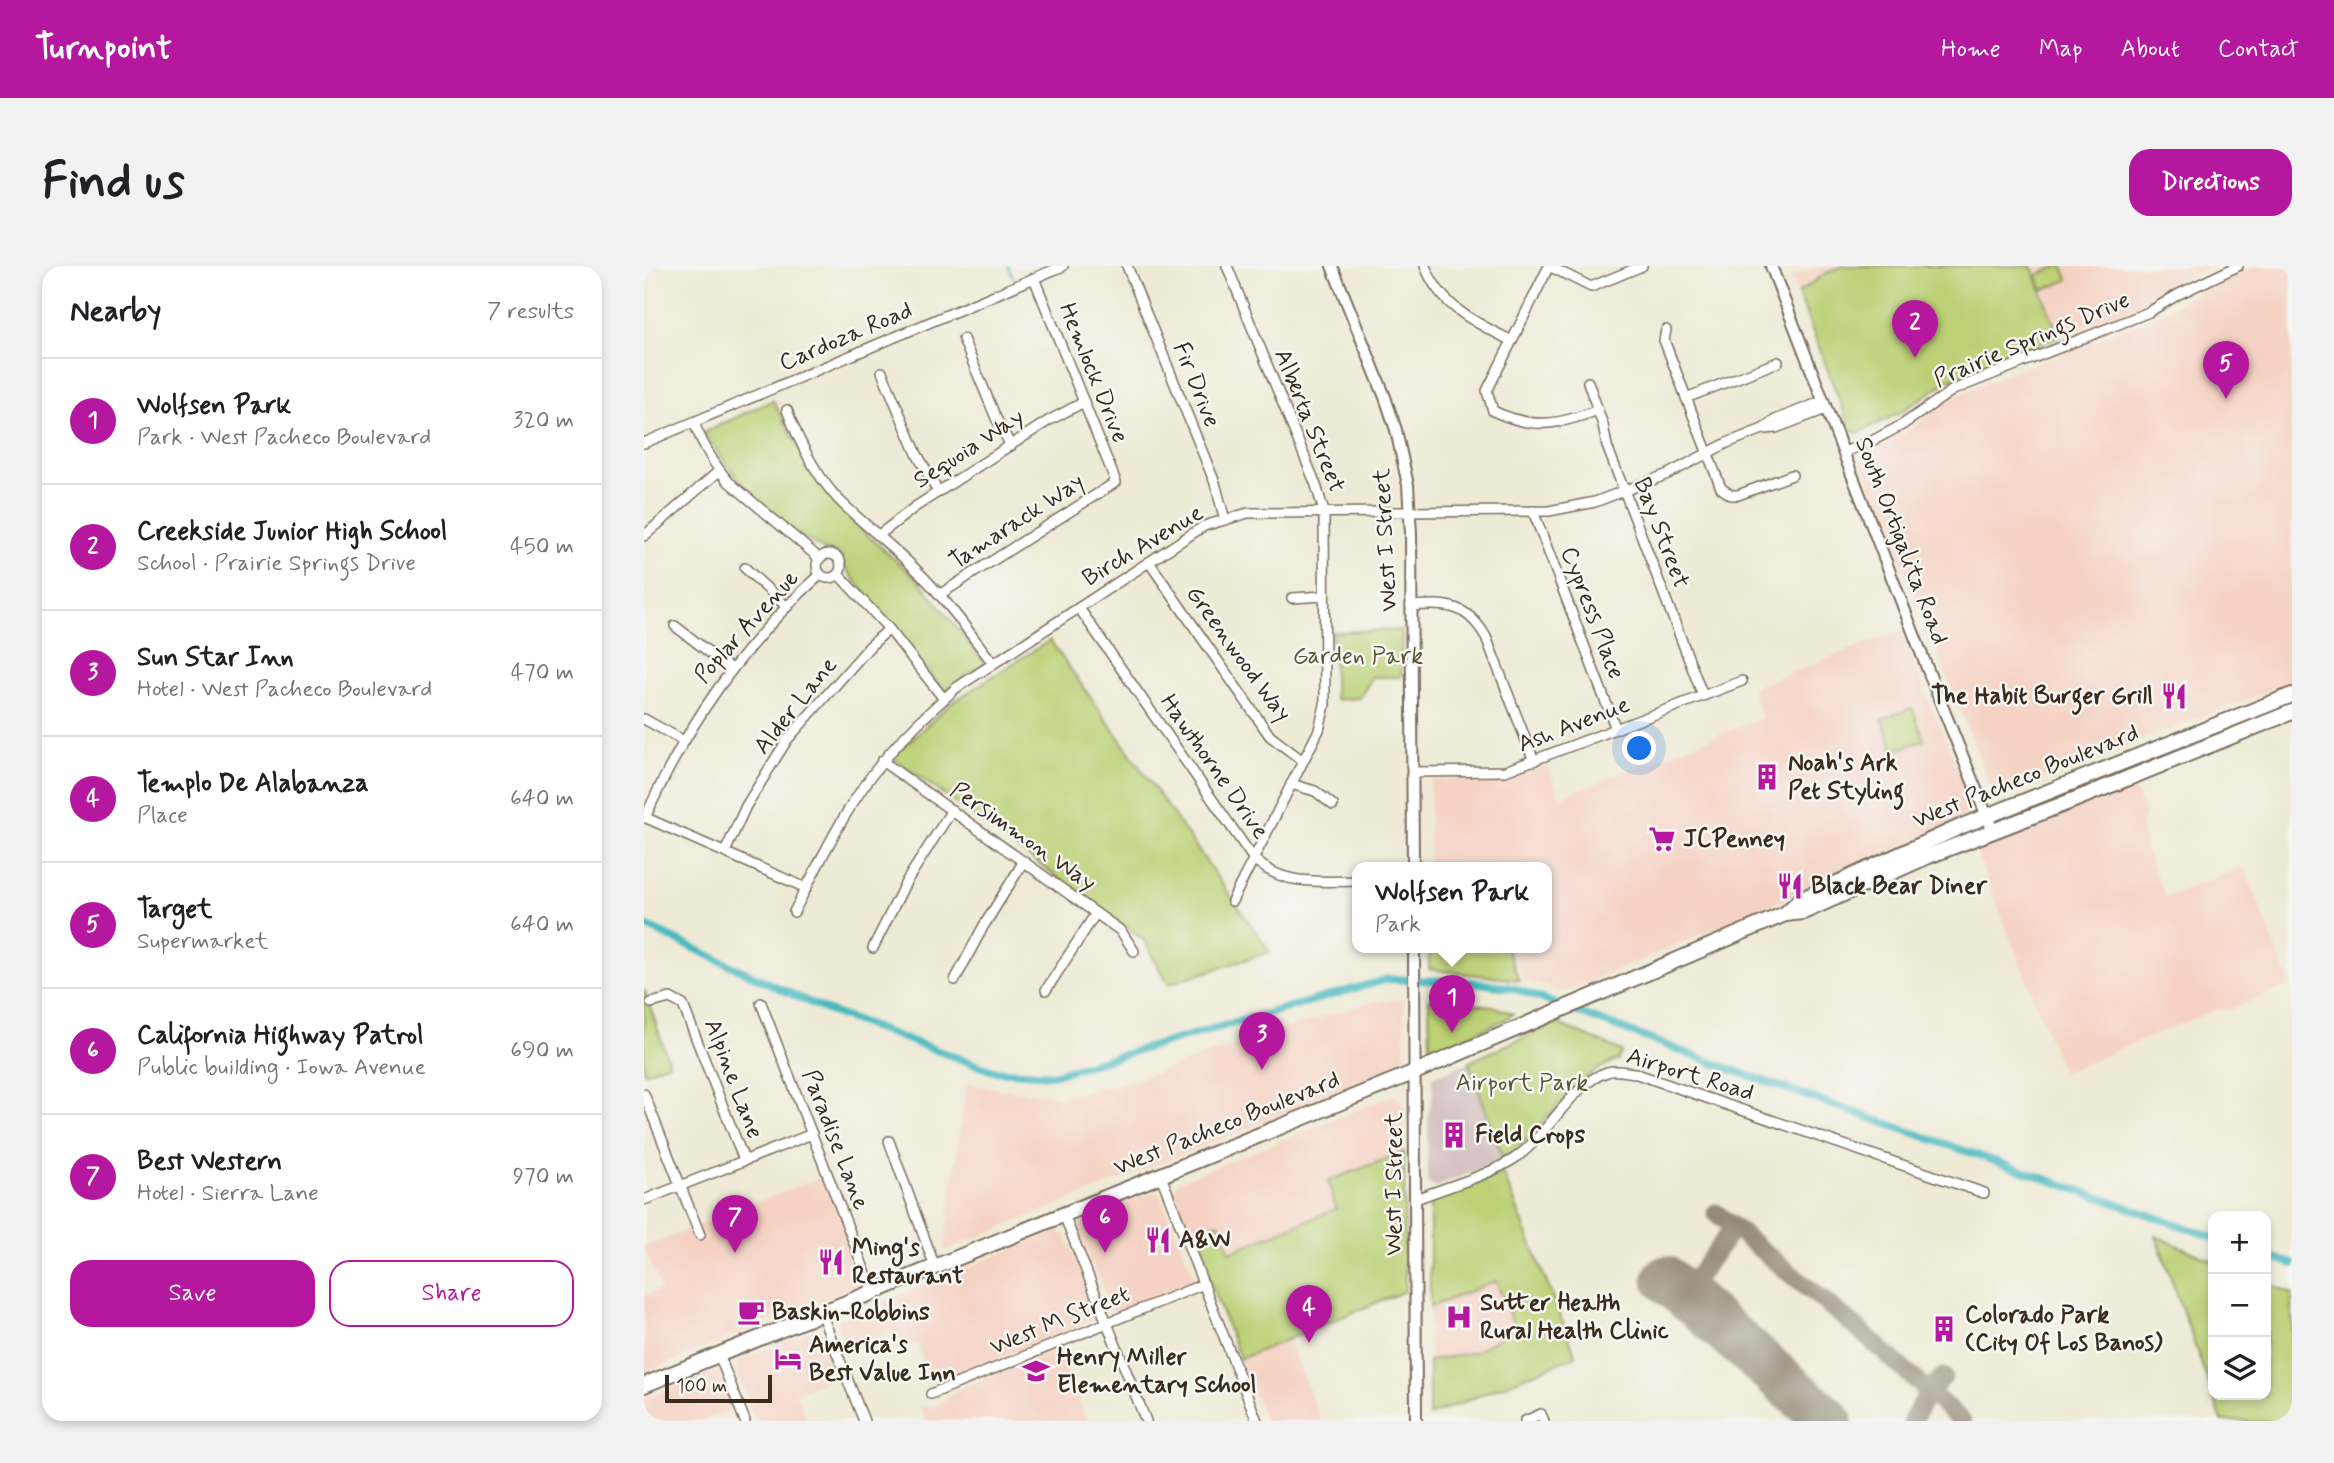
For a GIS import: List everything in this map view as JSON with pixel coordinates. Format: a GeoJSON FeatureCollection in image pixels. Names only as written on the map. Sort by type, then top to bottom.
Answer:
{"type":"FeatureCollection","features":[{"type":"Feature","properties":{"kind":"highway","name":"West Pacheco Boulevard"},"geometry":{"type":"LineString","coordinates":[[1785,914],[1800,900],[1931,839],[2292,695]]}},
{"type":"Feature","properties":{"kind":"highway","name":"West Pacheco Boulevard"},"geometry":{"type":"LineString","coordinates":[[644,1385],[1161,1177],[1785,914],[1803,912],[1909,864],[2292,712]]}},
{"type":"Feature","properties":{"kind":"highway"},"geometry":{"type":"LineString","coordinates":[[2112,785],[2114,777],[2186,745],[2234,717]]}},
{"type":"Feature","properties":{"kind":"street","name":"Cardoza Road"},"geometry":{"type":"LineString","coordinates":[[644,443],[1063,266]]}},
{"type":"Feature","properties":{"kind":"street","name":"Fir Drive"},"geometry":{"type":"LineString","coordinates":[[1127,266],[1215,483],[1226,520]]}},
{"type":"Feature","properties":{"kind":"street","name":"Alberta Street"},"geometry":{"type":"LineString","coordinates":[[1227,266],[1316,485],[1324,512],[1325,705],[1319,730],[1231,901]]}},
{"type":"Feature","properties":{"kind":"street","name":"West I Street"},"geometry":{"type":"LineString","coordinates":[[1332,266],[1392,417],[1406,474],[1410,512],[1413,862]]}},
{"type":"Feature","properties":{"kind":"street"},"geometry":{"type":"LineString","coordinates":[[1424,266],[1439,293],[1457,311],[1512,341]]}},
{"type":"Feature","properties":{"kind":"street"},"geometry":{"type":"LineString","coordinates":[[1598,410],[1572,420],[1543,425],[1518,421],[1493,411],[1487,391],[1549,266],[1591,287],[1642,266]]}},
{"type":"Feature","properties":{"kind":"street","name":"South Ortigalita Road"},"geometry":{"type":"LineString","coordinates":[[1771,266],[1993,831]]}},
{"type":"Feature","properties":{"kind":"street","name":"Prairie Springs Drive"},"geometry":{"type":"LineString","coordinates":[[1844,452],[1902,425],[1953,390],[2150,312],[2179,294],[2238,266]]}},
{"type":"Feature","properties":{"kind":"street","name":"Hemlock Drive"},"geometry":{"type":"LineString","coordinates":[[1034,278],[1116,482]]}},
{"type":"Feature","properties":{"kind":"street"},"geometry":{"type":"LineString","coordinates":[[1666,330],[1664,340],[1721,488],[1728,494],[1738,495],[1791,475]]}},
{"type":"Feature","properties":{"kind":"street"},"geometry":{"type":"LineString","coordinates":[[963,339],[1010,446]]}},
{"type":"Feature","properties":{"kind":"street"},"geometry":{"type":"LineString","coordinates":[[1686,398],[1778,362]]}},
{"type":"Feature","properties":{"kind":"street"},"geometry":{"type":"LineString","coordinates":[[882,372],[917,454],[938,492]]}},
{"type":"Feature","properties":{"kind":"street","name":"Bay Street"},"geometry":{"type":"LineString","coordinates":[[1588,383],[1607,446],[1703,696]]}},
{"type":"Feature","properties":{"kind":"street","name":"Sequoia Way"},"geometry":{"type":"LineString","coordinates":[[879,535],[938,492],[1084,402]]}},
{"type":"Feature","properties":{"kind":"street","name":"Birch Avenue"},"geometry":{"type":"LineString","coordinates":[[794,912],[838,825],[882,761],[920,720],[956,688],[1204,526],[1248,513],[1533,511],[1574,508],[1680,468],[1763,429],[1775,420],[1825,405]]}},
{"type":"Feature","properties":{"kind":"street"},"geometry":{"type":"LineString","coordinates":[[787,410],[805,451],[826,484],[939,595],[993,663]]}},
{"type":"Feature","properties":{"kind":"street"},"geometry":{"type":"LineString","coordinates":[[694,423],[703,445],[719,471],[789,535],[820,558]]}},
{"type":"Feature","properties":{"kind":"street"},"geometry":{"type":"LineString","coordinates":[[644,536],[719,471]]}},
{"type":"Feature","properties":{"kind":"street","name":"Tamarack Way"},"geometry":{"type":"LineString","coordinates":[[939,595],[1116,482]]}},
{"type":"Feature","properties":{"kind":"street","name":"Cypress Place"},"geometry":{"type":"LineString","coordinates":[[1533,511],[1616,729]]}},
{"type":"Feature","properties":{"kind":"street"},"geometry":{"type":"LineString","coordinates":[[827,554],[839,558],[841,564],[838,574],[832,578],[820,575],[817,564],[820,558],[827,554]]}},
{"type":"Feature","properties":{"kind":"street","name":"Greenwood Way"},"geometry":{"type":"LineString","coordinates":[[1149,562],[1270,736],[1303,761]]}},
{"type":"Feature","properties":{"kind":"street"},"geometry":{"type":"LineString","coordinates":[[745,568],[787,607]]}},
{"type":"Feature","properties":{"kind":"street"},"geometry":{"type":"LineString","coordinates":[[838,574],[889,629],[944,699]]}},
{"type":"Feature","properties":{"kind":"street","name":"Poplar Avenue"},"geometry":{"type":"LineString","coordinates":[[644,817],[708,700],[731,669],[820,575]]}},
{"type":"Feature","properties":{"kind":"street"},"geometry":{"type":"LineString","coordinates":[[1292,598],[1324,596]]}},
{"type":"Feature","properties":{"kind":"street"},"geometry":{"type":"LineString","coordinates":[[1411,606],[1439,604],[1460,609],[1476,620],[1486,637],[1534,761]]}},
{"type":"Feature","properties":{"kind":"street","name":"Hawthorne Drive"},"geometry":{"type":"LineString","coordinates":[[1079,608],[1253,858],[1265,869],[1287,879],[1352,881]]}},
{"type":"Feature","properties":{"kind":"street"},"geometry":{"type":"LineString","coordinates":[[675,626],[731,669]]}},
{"type":"Feature","properties":{"kind":"street","name":"Alder Lane"},"geometry":{"type":"LineString","coordinates":[[724,852],[746,806],[787,740],[870,646],[889,629]]}},
{"type":"Feature","properties":{"kind":"street","name":"Ash Avenue"},"geometry":{"type":"LineString","coordinates":[[1413,772],[1505,771],[1742,681]]}},
{"type":"Feature","properties":{"kind":"street"},"geometry":{"type":"LineString","coordinates":[[644,719],[684,741]]}},
{"type":"Feature","properties":{"kind":"street","name":"Persimmon Way"},"geometry":{"type":"LineString","coordinates":[[882,761],[1121,931],[1134,951]]}},
{"type":"Feature","properties":{"kind":"street"},"geometry":{"type":"LineString","coordinates":[[1292,784],[1315,791],[1333,805]]}},
{"type":"Feature","properties":{"kind":"street"},"geometry":{"type":"LineString","coordinates":[[873,948],[906,882],[952,810]]}},
{"type":"Feature","properties":{"kind":"street"},"geometry":{"type":"LineString","coordinates":[[644,817],[806,888]]}},
{"type":"Feature","properties":{"kind":"street"},"geometry":{"type":"LineString","coordinates":[[955,981],[982,927],[1024,861]]}},
{"type":"Feature","properties":{"kind":"street"},"geometry":{"type":"LineString","coordinates":[[1046,990],[1097,913]]}},
{"type":"Feature","properties":{"kind":"street","name":"West I Street"},"geometry":{"type":"LineString","coordinates":[[1414,953],[1416,1421]]}},
{"type":"Feature","properties":{"kind":"street","name":"Alpine Lane"},"geometry":{"type":"LineString","coordinates":[[651,1003],[670,998],[683,1005],[744,1160]]}},
{"type":"Feature","properties":{"kind":"street","name":"Paradise Lane"},"geometry":{"type":"LineString","coordinates":[[761,1003],[873,1292]]}},
{"type":"Feature","properties":{"kind":"street","name":"Airport Road"},"geometry":{"type":"LineString","coordinates":[[1416,1199],[1511,1161],[1529,1147],[1582,1088],[1609,1071],[1634,1073],[1984,1193]]}},
{"type":"Feature","properties":{"kind":"street"},"geometry":{"type":"LineString","coordinates":[[644,1094],[700,1235]]}},
{"type":"Feature","properties":{"kind":"street"},"geometry":{"type":"LineString","coordinates":[[644,1200],[812,1134]]}},
{"type":"Feature","properties":{"kind":"street"},"geometry":{"type":"LineString","coordinates":[[889,1141],[935,1267]]}},
{"type":"Feature","properties":{"kind":"street"},"geometry":{"type":"LineString","coordinates":[[1161,1177],[1257,1421]]}},
{"type":"Feature","properties":{"kind":"street"},"geometry":{"type":"LineString","coordinates":[[1064,1215],[1146,1421]]}},
{"type":"Feature","properties":{"kind":"street","name":"West M Street"},"geometry":{"type":"LineString","coordinates":[[931,1394],[1204,1284]]}},
{"type":"Feature","properties":{"kind":"street"},"geometry":{"type":"LineString","coordinates":[[821,1313],[864,1421]]}},
{"type":"Feature","properties":{"kind":"street"},"geometry":{"type":"LineString","coordinates":[[719,1354],[745,1421]]}},
{"type":"Feature","properties":{"kind":"street"},"geometry":{"type":"LineString","coordinates":[[1525,1421],[1541,1414],[1544,1421]]}},
{"type":"Feature","properties":{"kind":"shaded area"},"geometry":{"type":"Polygon","coordinates":[[[1819,266],[2211,266],[2133,308],[1951,379],[1898,414],[1858,433],[1792,277],[1819,266]]]}},
{"type":"Feature","properties":{"kind":"shaded area"},"geometry":{"type":"Polygon","coordinates":[[[2257,266],[2292,266],[2292,682],[2005,794],[1992,790],[1861,463],[1862,454],[1906,432],[1946,400],[2146,320],[2257,266]]]}},
{"type":"Feature","properties":{"kind":"shaded area"},"geometry":{"type":"Polygon","coordinates":[[[1901,630],[1966,791],[1967,813],[1956,822],[1828,881],[1565,992],[1524,980],[1512,953],[1552,953],[1552,862],[1429,862],[1430,780],[1516,777],[1547,765],[1560,797],[1762,718],[1752,688],[1901,630]]]}},
{"type":"Feature","properties":{"kind":"shaded area"},"geometry":{"type":"Polygon","coordinates":[[[2131,781],[2145,815],[2141,825],[2146,850],[2165,897],[2244,867],[2290,984],[2229,1010],[2217,1009],[2063,1073],[1974,846],[2131,781]]]}},
{"type":"Feature","properties":{"kind":"shaded area"},"geometry":{"type":"Polygon","coordinates":[[[1404,999],[1405,1058],[1397,1068],[944,1251],[966,1084],[1060,1097],[1136,1080],[1240,1043],[1371,1002],[1404,999]]]}},
{"type":"Feature","properties":{"kind":"shaded area"},"geometry":{"type":"Polygon","coordinates":[[[1469,1062],[1503,1159],[1436,1187],[1427,1183],[1428,1117],[1434,1089],[1433,1077],[1469,1062]]]}},
{"type":"Feature","properties":{"kind":"shaded area"},"geometry":{"type":"Polygon","coordinates":[[[1393,1095],[1404,1104],[1404,1152],[1328,1181],[1337,1209],[1230,1252],[1219,1222],[1191,1233],[1175,1192],[1178,1182],[1393,1095]]]}},
{"type":"Feature","properties":{"kind":"shaded area"},"geometry":{"type":"Polygon","coordinates":[[[824,1176],[862,1277],[860,1285],[644,1373],[644,1296],[661,1289],[644,1247],[824,1176]]]}},
{"type":"Feature","properties":{"kind":"shaded area"},"geometry":{"type":"Polygon","coordinates":[[[1152,1192],[1160,1195],[1195,1280],[1113,1313],[1079,1231],[1082,1221],[1152,1192]]]}},
{"type":"Feature","properties":{"kind":"shaded area"},"geometry":{"type":"Polygon","coordinates":[[[1057,1231],[1066,1236],[1099,1318],[941,1382],[931,1380],[917,1344],[897,1350],[890,1332],[845,1348],[837,1328],[840,1319],[1057,1231]]]}},
{"type":"Feature","properties":{"kind":"shaded area"},"geometry":{"type":"Polygon","coordinates":[[[1496,1281],[1515,1329],[1474,1352],[1429,1361],[1430,1307],[1496,1281]]]}},
{"type":"Feature","properties":{"kind":"shaded area"},"geometry":{"type":"Polygon","coordinates":[[[815,1329],[824,1333],[841,1375],[796,1393],[807,1421],[755,1421],[736,1370],[737,1361],[815,1329]]]}},
{"type":"Feature","properties":{"kind":"shaded area"},"geometry":{"type":"Polygon","coordinates":[[[1288,1339],[1321,1421],[1265,1421],[1240,1359],[1288,1339]]]}},
{"type":"Feature","properties":{"kind":"shaded area","name":"Henry Miller Elementary School"},"geometry":{"type":"Polygon","coordinates":[[[1058,1350],[1087,1421],[925,1421],[920,1406],[935,1407],[955,1391],[1058,1350]]]}},
{"type":"Feature","properties":{"kind":"shaded area"},"geometry":{"type":"Polygon","coordinates":[[[713,1371],[722,1375],[735,1408],[702,1421],[644,1421],[644,1399],[713,1371]]]}},
{"type":"Feature","properties":{"kind":"green space"},"geometry":{"type":"Polygon","coordinates":[[[1843,266],[2031,266],[2059,336],[1951,379],[1898,414],[1858,433],[1851,430],[1798,293],[1826,273],[1843,266]]]}},
{"type":"Feature","properties":{"kind":"green space"},"geometry":{"type":"Polygon","coordinates":[[[2063,266],[2068,280],[2043,290],[2037,275],[2063,266]]]}},
{"type":"Feature","properties":{"kind":"green space"},"geometry":{"type":"Polygon","coordinates":[[[773,400],[814,476],[850,519],[921,583],[985,663],[944,691],[846,569],[841,557],[788,528],[752,497],[703,433],[773,400]]]}},
{"type":"Feature","properties":{"kind":"green space","name":"Garden Park"},"geometry":{"type":"Polygon","coordinates":[[[1402,630],[1401,677],[1372,677],[1360,698],[1335,700],[1332,632],[1402,630]]]}},
{"type":"Feature","properties":{"kind":"green space"},"geometry":{"type":"Polygon","coordinates":[[[1050,640],[1270,952],[1168,984],[1144,940],[892,757],[951,703],[1050,640]]]}},
{"type":"Feature","properties":{"kind":"green space"},"geometry":{"type":"Polygon","coordinates":[[[1912,708],[1924,740],[1894,751],[1882,719],[1912,708]]]}},
{"type":"Feature","properties":{"kind":"green space"},"geometry":{"type":"Polygon","coordinates":[[[1429,953],[1508,953],[1519,980],[1429,969],[1429,953]]]}},
{"type":"Feature","properties":{"kind":"green space"},"geometry":{"type":"Polygon","coordinates":[[[644,989],[669,1063],[644,1073],[644,989]]]}},
{"type":"Feature","properties":{"kind":"green space"},"geometry":{"type":"Polygon","coordinates":[[[1429,999],[1493,1006],[1513,1014],[1505,1020],[1436,1049],[1430,1046],[1429,999]]]}},
{"type":"Feature","properties":{"kind":"green space","name":"Airport Park"},"geometry":{"type":"Polygon","coordinates":[[[1556,1023],[1622,1051],[1618,1060],[1600,1068],[1571,1091],[1532,1134],[1503,1159],[1469,1062],[1556,1023]]]}},
{"type":"Feature","properties":{"kind":"green space"},"geometry":{"type":"Polygon","coordinates":[[[1404,1152],[1405,1291],[1240,1359],[1191,1233],[1219,1222],[1230,1252],[1336,1209],[1328,1181],[1404,1152]]]}},
{"type":"Feature","properties":{"kind":"green space"},"geometry":{"type":"Polygon","coordinates":[[[1503,1173],[1576,1356],[1429,1416],[1429,1361],[1474,1352],[1515,1329],[1496,1281],[1430,1307],[1430,1205],[1433,1199],[1503,1173]]]}},
{"type":"Feature","properties":{"kind":"green space"},"geometry":{"type":"Polygon","coordinates":[[[2156,1236],[2208,1259],[2208,1382],[2156,1236]]]}},
{"type":"Feature","properties":{"kind":"green space"},"geometry":{"type":"Polygon","coordinates":[[[2271,1285],[2292,1294],[2292,1421],[2222,1421],[2215,1400],[2271,1400],[2271,1285]]]}},
{"type":"Feature","properties":{"kind":"waterway"},"geometry":{"type":"LineString","coordinates":[[1008,266],[1014,279]]}},
{"type":"Feature","properties":{"kind":"waterway"},"geometry":{"type":"LineString","coordinates":[[644,925],[826,1010],[993,1071],[1052,1075],[1388,979],[1472,982],[1513,988],[1724,1067],[2208,1235]]}},
{"type":"Feature","properties":{"kind":"waterway"},"geometry":{"type":"LineString","coordinates":[[2271,1257],[2292,1264]]}},
{"type":"Feature","properties":{"kind":"taxiway"},"geometry":{"type":"LineString","coordinates":[[1716,1213],[1858,1329],[1962,1421]]}},
{"type":"Feature","properties":{"kind":"taxiway"},"geometry":{"type":"LineString","coordinates":[[1684,1295],[1733,1228]]}},
{"type":"Feature","properties":{"kind":"taxiway"},"geometry":{"type":"LineString","coordinates":[[1912,1421],[1929,1391],[1943,1377]]}},
{"type":"Feature","properties":{"kind":"runway"},"geometry":{"type":"LineString","coordinates":[[1666,1279],[1829,1421]]}},
{"type":"Feature","properties":{"kind":"place","name":"Creekside Junior High School"},"geometry":{"type":"Point","coordinates":[1915,358]}},
{"type":"Feature","properties":{"kind":"place","name":"Target"},"geometry":{"type":"Point","coordinates":[2226,399]}},
{"type":"Feature","properties":{"kind":"place","name":"The Habit Burger Grill"},"geometry":{"type":"Point","coordinates":[2174,696]}},
{"type":"Feature","properties":{"kind":"place","name":"Noah's Ark Pet Styling"},"geometry":{"type":"Point","coordinates":[1767,777]}},
{"type":"Feature","properties":{"kind":"place","name":"JCPenney"},"geometry":{"type":"Point","coordinates":[1662,839]}},
{"type":"Feature","properties":{"kind":"place","name":"Black Bear Diner"},"geometry":{"type":"Point","coordinates":[1790,886]}},
{"type":"Feature","properties":{"kind":"place","name":"Wolfsen Park"},"geometry":{"type":"Point","coordinates":[1452,1033]}},
{"type":"Feature","properties":{"kind":"place","name":"Sun Star Inn"},"geometry":{"type":"Point","coordinates":[1262,1070]}},
{"type":"Feature","properties":{"kind":"place","name":"Field Crops"},"geometry":{"type":"Point","coordinates":[1454,1135]}},
{"type":"Feature","properties":{"kind":"place","name":"A&W"},"geometry":{"type":"Point","coordinates":[1158,1240]}},
{"type":"Feature","properties":{"kind":"place","name":"Best Western"},"geometry":{"type":"Point","coordinates":[735,1253]}},
{"type":"Feature","properties":{"kind":"place","name":"California Highway Patrol"},"geometry":{"type":"Point","coordinates":[1105,1253]}},
{"type":"Feature","properties":{"kind":"place","name":"Ming's Restaurant"},"geometry":{"type":"Point","coordinates":[831,1262]}},
{"type":"Feature","properties":{"kind":"place","name":"Baskin-Robbins"},"geometry":{"type":"Point","coordinates":[751,1312]}},
{"type":"Feature","properties":{"kind":"place","name":"Sutter Health Rural Health Clinic"},"geometry":{"type":"Point","coordinates":[1459,1317]}},
{"type":"Feature","properties":{"kind":"place","name":"Colorado Park (City Of Los Banos)"},"geometry":{"type":"Point","coordinates":[1944,1329]}},
{"type":"Feature","properties":{"kind":"place","name":"Templo De Alabanza"},"geometry":{"type":"Point","coordinates":[1309,1343]}},
{"type":"Feature","properties":{"kind":"place","name":"America's Best Value Inn"},"geometry":{"type":"Point","coordinates":[788,1359]}},
{"type":"Feature","properties":{"kind":"place","name":"Henry Miller Elementary School"},"geometry":{"type":"Point","coordinates":[1036,1371]}}]}
